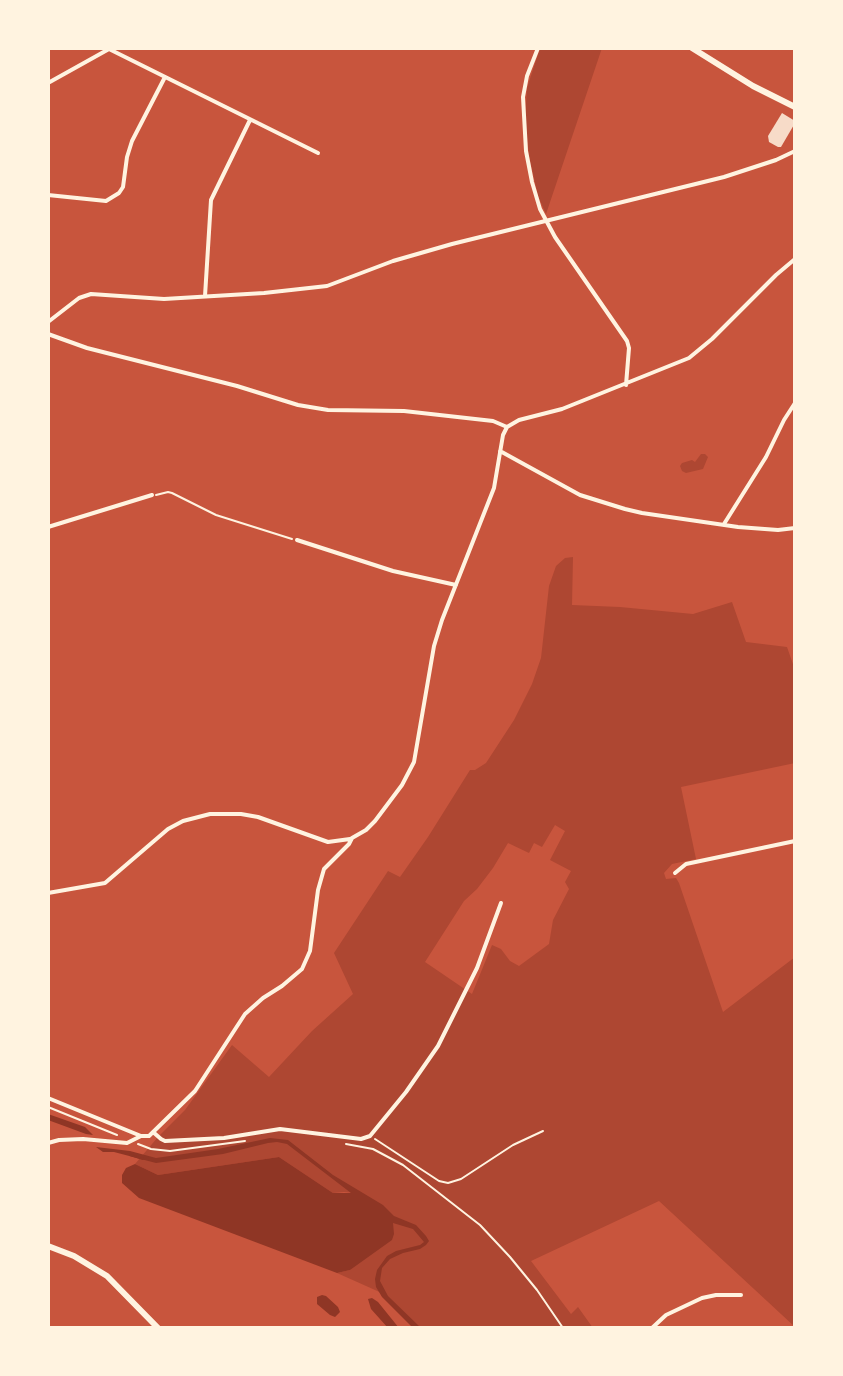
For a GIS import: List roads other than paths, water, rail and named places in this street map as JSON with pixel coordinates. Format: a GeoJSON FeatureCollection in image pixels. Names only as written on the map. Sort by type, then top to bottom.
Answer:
{"type":"FeatureCollection","features":[{"type":"Feature","properties":{"kind":"main road"},"geometry":{"type":"LineString","coordinates":[[692,48],[777,100],[795,107]]}},
{"type":"Feature","properties":{"kind":"main road"},"geometry":{"type":"LineString","coordinates":[[48,1246],[74,1256],[107,1276],[158,1328]]}},
{"type":"Feature","properties":{"kind":"street"},"geometry":{"type":"LineString","coordinates":[[538,48],[525,87],[523,120],[532,182],[546,221],[564,253],[624,334],[629,348],[626,385]]}},
{"type":"Feature","properties":{"kind":"street"},"geometry":{"type":"LineString","coordinates":[[48,83],[109,49],[318,153]]}},
{"type":"Feature","properties":{"kind":"street"},"geometry":{"type":"LineString","coordinates":[[48,195],[106,201],[119,193],[123,187],[132,141],[165,77]]}},
{"type":"Feature","properties":{"kind":"street"},"geometry":{"type":"LineString","coordinates":[[205,296],[211,200],[250,120]]}},
{"type":"Feature","properties":{"kind":"street"},"geometry":{"type":"LineString","coordinates":[[48,322],[79,298],[91,294],[152,299],[327,286],[408,257],[724,177],[795,151]]}},
{"type":"Feature","properties":{"kind":"street"},"geometry":{"type":"LineString","coordinates":[[48,893],[105,883],[168,829],[183,821],[210,814],[258,817],[328,842],[352,838],[366,830],[402,785],[414,762],[434,646],[494,488],[507,427],[519,420],[562,409],[626,385],[675,365],[701,350],[795,259]]}},
{"type":"Feature","properties":{"kind":"street"},"geometry":{"type":"LineString","coordinates":[[48,334],[87,348],[237,386],[298,405],[328,410],[404,411],[464,417],[493,421],[507,427]]}},
{"type":"Feature","properties":{"kind":"street"},"geometry":{"type":"LineString","coordinates":[[724,524],[795,403]]}},
{"type":"Feature","properties":{"kind":"street"},"geometry":{"type":"LineString","coordinates":[[500,451],[580,495],[642,513],[767,530],[795,528]]}},
{"type":"Feature","properties":{"kind":"street"},"geometry":{"type":"LineString","coordinates":[[48,527],[152,495]]}},
{"type":"Feature","properties":{"kind":"street"},"geometry":{"type":"LineString","coordinates":[[297,540],[393,571],[456,585]]}},
{"type":"Feature","properties":{"kind":"street"},"geometry":{"type":"LineString","coordinates":[[48,1098],[141,1136],[147,1137],[153,1132],[195,1091],[245,1014],[302,969],[310,951],[324,869],[352,838]]}},
{"type":"Feature","properties":{"kind":"street"},"geometry":{"type":"LineString","coordinates":[[675,873],[686,864],[795,841]]}},
{"type":"Feature","properties":{"kind":"street"},"geometry":{"type":"LineString","coordinates":[[153,1132],[165,1141],[224,1138],[280,1129],[361,1139],[370,1136],[438,1046],[477,968],[501,903]]}},
{"type":"Feature","properties":{"kind":"street"},"geometry":{"type":"LineString","coordinates":[[48,1143],[83,1139],[124,1144],[141,1136]]}},
{"type":"Feature","properties":{"kind":"street"},"geometry":{"type":"LineString","coordinates":[[652,1328],[666,1315],[702,1298],[741,1295]]}},
{"type":"Feature","properties":{"kind":"waterway"},"geometry":{"type":"LineString","coordinates":[[130,1155],[143,1159]]}}]}
